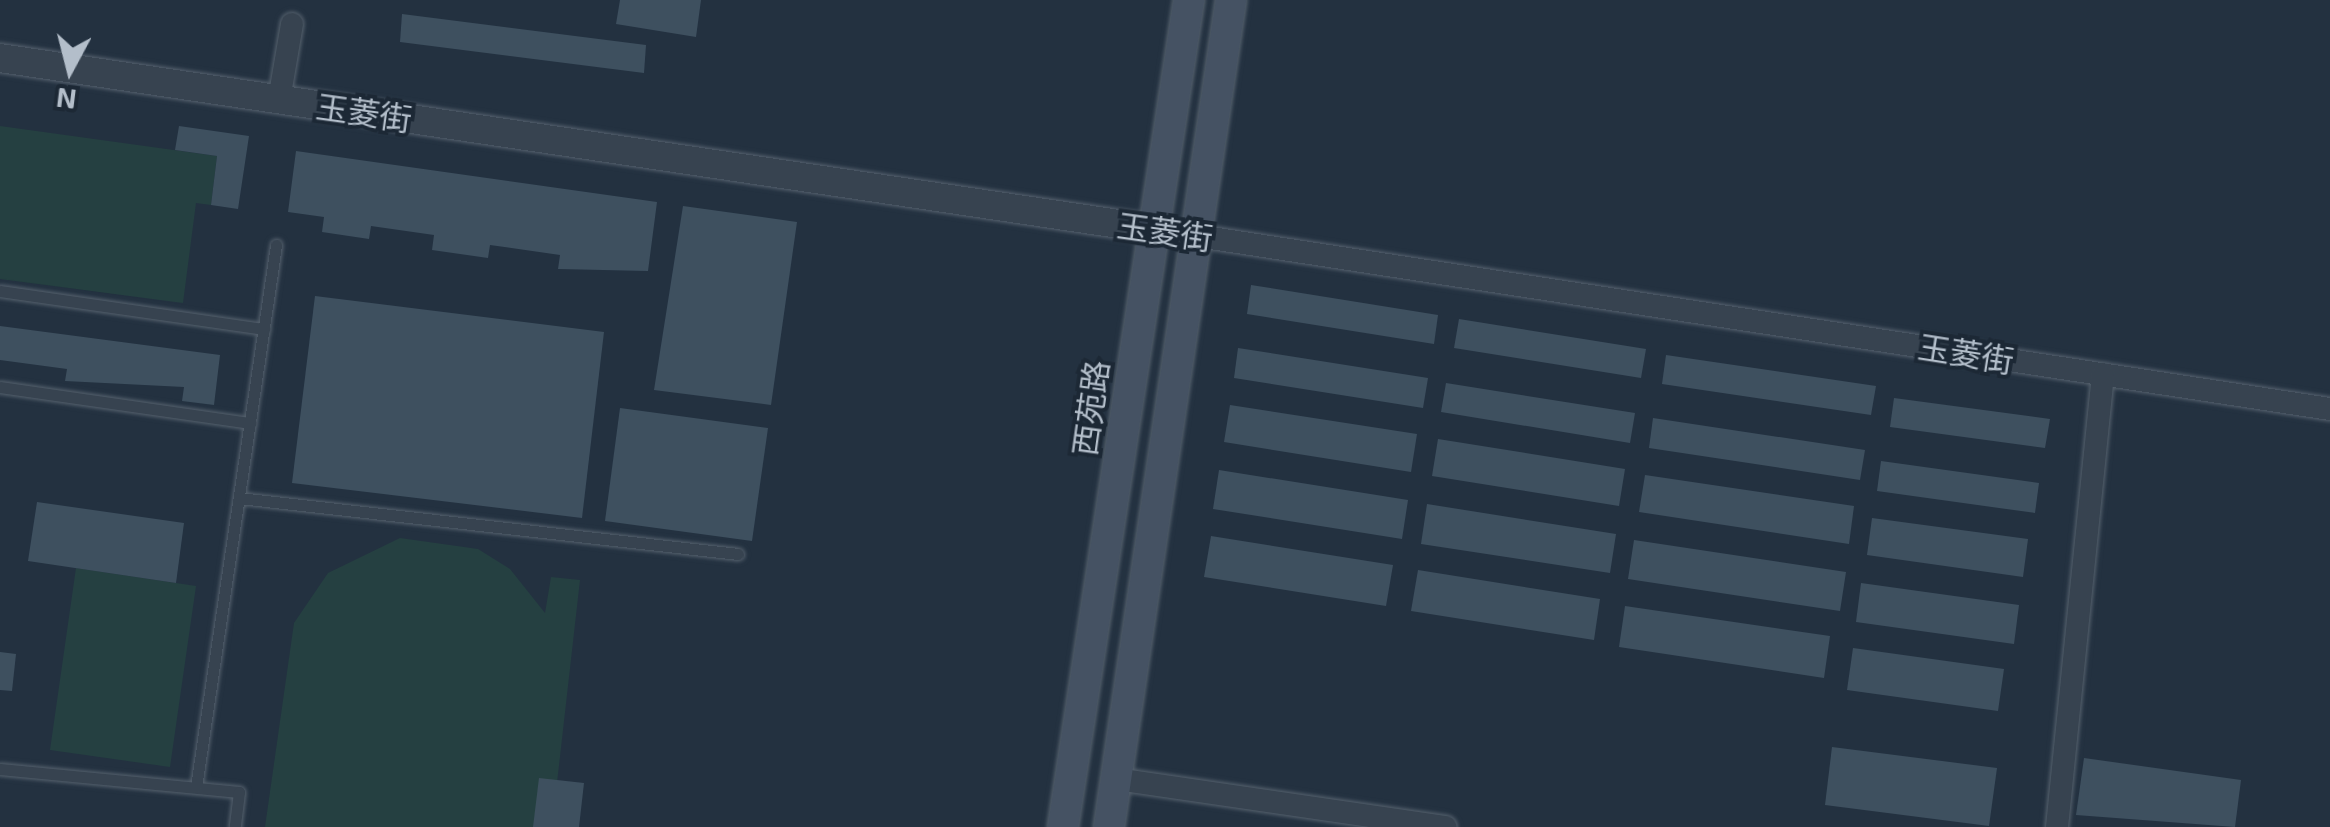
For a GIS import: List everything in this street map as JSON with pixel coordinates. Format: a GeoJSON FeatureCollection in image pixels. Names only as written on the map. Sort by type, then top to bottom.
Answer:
{"type":"FeatureCollection","features":[{"type":"Feature","properties":{"kind":"main road","name":"西苑路"},"geometry":{"type":"LineString","coordinates":[[1063,827],[1189,0]]}},
{"type":"Feature","properties":{"kind":"main road"},"geometry":{"type":"LineString","coordinates":[[1109,827],[1231,0]]}},
{"type":"Feature","properties":{"kind":"street"},"geometry":{"type":"LineString","coordinates":[[279,100],[292,24]]}},
{"type":"Feature","properties":{"kind":"street","name":"玉菱街"},"geometry":{"type":"LineString","coordinates":[[0,58],[2330,408]]}},
{"type":"Feature","properties":{"kind":"street"},"geometry":{"type":"LineString","coordinates":[[2058,827],[2103,374]]}},
{"type":"Feature","properties":{"kind":"street"},"geometry":{"type":"LineString","coordinates":[[1116,780],[1446,827]]}},
{"type":"Feature","properties":{"kind":"lane"},"geometry":{"type":"LineString","coordinates":[[196,787],[276,245]]}},
{"type":"Feature","properties":{"kind":"lane"},"geometry":{"type":"LineString","coordinates":[[0,291],[264,329]]}},
{"type":"Feature","properties":{"kind":"lane"},"geometry":{"type":"LineString","coordinates":[[0,387],[250,423]]}},
{"type":"Feature","properties":{"kind":"lane"},"geometry":{"type":"LineString","coordinates":[[239,498],[738,554]]}},
{"type":"Feature","properties":{"kind":"lane"},"geometry":{"type":"LineString","coordinates":[[0,769],[239,792],[235,827]]}},
{"type":"Feature","properties":{"kind":"green space"},"geometry":{"type":"Polygon","coordinates":[[[0,126],[217,156],[211,205],[196,203],[183,303],[0,279],[0,126]]]}},
{"type":"Feature","properties":{"kind":"green space"},"geometry":{"type":"Polygon","coordinates":[[[400,538],[478,549],[510,569],[545,613],[551,577],[580,580],[552,827],[265,827],[294,623],[328,573],[400,538]]]}},
{"type":"Feature","properties":{"kind":"green space"},"geometry":{"type":"Polygon","coordinates":[[[76,568],[196,586],[170,767],[50,750],[76,568]]]}},
{"type":"Feature","properties":{"kind":"building"},"geometry":{"type":"Polygon","coordinates":[[[620,0],[701,0],[696,37],[616,24],[620,0]]]}},
{"type":"Feature","properties":{"kind":"building"},"geometry":{"type":"Polygon","coordinates":[[[402,14],[646,45],[644,73],[400,42],[402,14]]]}},
{"type":"Feature","properties":{"kind":"building"},"geometry":{"type":"Polygon","coordinates":[[[179,126],[249,136],[238,209],[211,205],[217,156],[175,150],[179,126]]]}},
{"type":"Feature","properties":{"kind":"building"},"geometry":{"type":"Polygon","coordinates":[[[296,151],[657,202],[648,271],[558,269],[560,255],[490,245],[488,258],[432,250],[434,235],[371,226],[369,239],[322,232],[324,217],[288,212],[296,151]]]}},
{"type":"Feature","properties":{"kind":"building"},"geometry":{"type":"Polygon","coordinates":[[[683,206],[797,222],[771,405],[654,390],[683,206]]]}},
{"type":"Feature","properties":{"kind":"building"},"geometry":{"type":"Polygon","coordinates":[[[1251,285],[1438,315],[1434,344],[1247,314],[1251,285]]]}},
{"type":"Feature","properties":{"kind":"building"},"geometry":{"type":"Polygon","coordinates":[[[315,296],[604,332],[582,518],[292,483],[315,296]]]}},
{"type":"Feature","properties":{"kind":"building"},"geometry":{"type":"Polygon","coordinates":[[[1459,319],[1646,349],[1641,378],[1454,348],[1459,319]]]}},
{"type":"Feature","properties":{"kind":"building"},"geometry":{"type":"Polygon","coordinates":[[[0,326],[220,355],[214,405],[182,401],[184,387],[65,381],[67,369],[0,360],[0,326]]]}},
{"type":"Feature","properties":{"kind":"building"},"geometry":{"type":"Polygon","coordinates":[[[1238,348],[1428,378],[1423,408],[1234,378],[1238,348]]]}},
{"type":"Feature","properties":{"kind":"building"},"geometry":{"type":"Polygon","coordinates":[[[1666,355],[1876,386],[1871,415],[1662,384],[1666,355]]]}},
{"type":"Feature","properties":{"kind":"building"},"geometry":{"type":"Polygon","coordinates":[[[1446,383],[1635,413],[1630,443],[1441,412],[1446,383]]]}},
{"type":"Feature","properties":{"kind":"building"},"geometry":{"type":"Polygon","coordinates":[[[1894,398],[2050,419],[2045,448],[1890,427],[1894,398]]]}},
{"type":"Feature","properties":{"kind":"building"},"geometry":{"type":"Polygon","coordinates":[[[1230,405],[1417,434],[1411,472],[1224,442],[1230,405]]]}},
{"type":"Feature","properties":{"kind":"building"},"geometry":{"type":"Polygon","coordinates":[[[620,408],[768,428],[752,541],[605,521],[620,408]]]}},
{"type":"Feature","properties":{"kind":"building"},"geometry":{"type":"Polygon","coordinates":[[[1653,418],[1865,450],[1860,480],[1649,448],[1653,418]]]}},
{"type":"Feature","properties":{"kind":"building"},"geometry":{"type":"Polygon","coordinates":[[[1438,439],[1625,469],[1619,506],[1432,476],[1438,439]]]}},
{"type":"Feature","properties":{"kind":"building"},"geometry":{"type":"Polygon","coordinates":[[[1881,461],[2039,483],[2035,513],[1877,491],[1881,461]]]}},
{"type":"Feature","properties":{"kind":"building"},"geometry":{"type":"Polygon","coordinates":[[[1219,470],[1408,500],[1402,539],[1213,509],[1219,470]]]}},
{"type":"Feature","properties":{"kind":"building"},"geometry":{"type":"Polygon","coordinates":[[[1645,475],[1854,506],[1849,544],[1639,512],[1645,475]]]}},
{"type":"Feature","properties":{"kind":"building"},"geometry":{"type":"Polygon","coordinates":[[[37,502],[184,523],[176,583],[28,561],[37,502]]]}},
{"type":"Feature","properties":{"kind":"building"},"geometry":{"type":"Polygon","coordinates":[[[1427,504],[1616,534],[1610,573],[1421,544],[1427,504]]]}},
{"type":"Feature","properties":{"kind":"building"},"geometry":{"type":"Polygon","coordinates":[[[1872,518],[2028,539],[2023,577],[1867,555],[1872,518]]]}},
{"type":"Feature","properties":{"kind":"building"},"geometry":{"type":"Polygon","coordinates":[[[1211,536],[1393,565],[1386,606],[1204,577],[1211,536]]]}},
{"type":"Feature","properties":{"kind":"building"},"geometry":{"type":"Polygon","coordinates":[[[1634,540],[1846,572],[1840,611],[1628,579],[1634,540]]]}},
{"type":"Feature","properties":{"kind":"building"},"geometry":{"type":"Polygon","coordinates":[[[1418,570],[1600,599],[1594,640],[1411,611],[1418,570]]]}},
{"type":"Feature","properties":{"kind":"building"},"geometry":{"type":"Polygon","coordinates":[[[1861,583],[2019,605],[2014,644],[1856,622],[1861,583]]]}},
{"type":"Feature","properties":{"kind":"building"},"geometry":{"type":"Polygon","coordinates":[[[1625,606],[1830,636],[1824,678],[1619,647],[1625,606]]]}},
{"type":"Feature","properties":{"kind":"building"},"geometry":{"type":"Polygon","coordinates":[[[1853,648],[2004,669],[1998,711],[1847,690],[1853,648]]]}},
{"type":"Feature","properties":{"kind":"building"},"geometry":{"type":"Polygon","coordinates":[[[0,652],[16,654],[12,691],[0,690],[0,652]]]}},
{"type":"Feature","properties":{"kind":"building"},"geometry":{"type":"Polygon","coordinates":[[[1832,747],[1997,768],[1989,826],[1825,805],[1832,747]]]}},
{"type":"Feature","properties":{"kind":"building"},"geometry":{"type":"Polygon","coordinates":[[[2084,758],[2241,780],[2235,827],[2076,815],[2084,758]]]}},
{"type":"Feature","properties":{"kind":"building"},"geometry":{"type":"Polygon","coordinates":[[[539,778],[584,783],[579,827],[533,827],[539,778]]]}}]}
